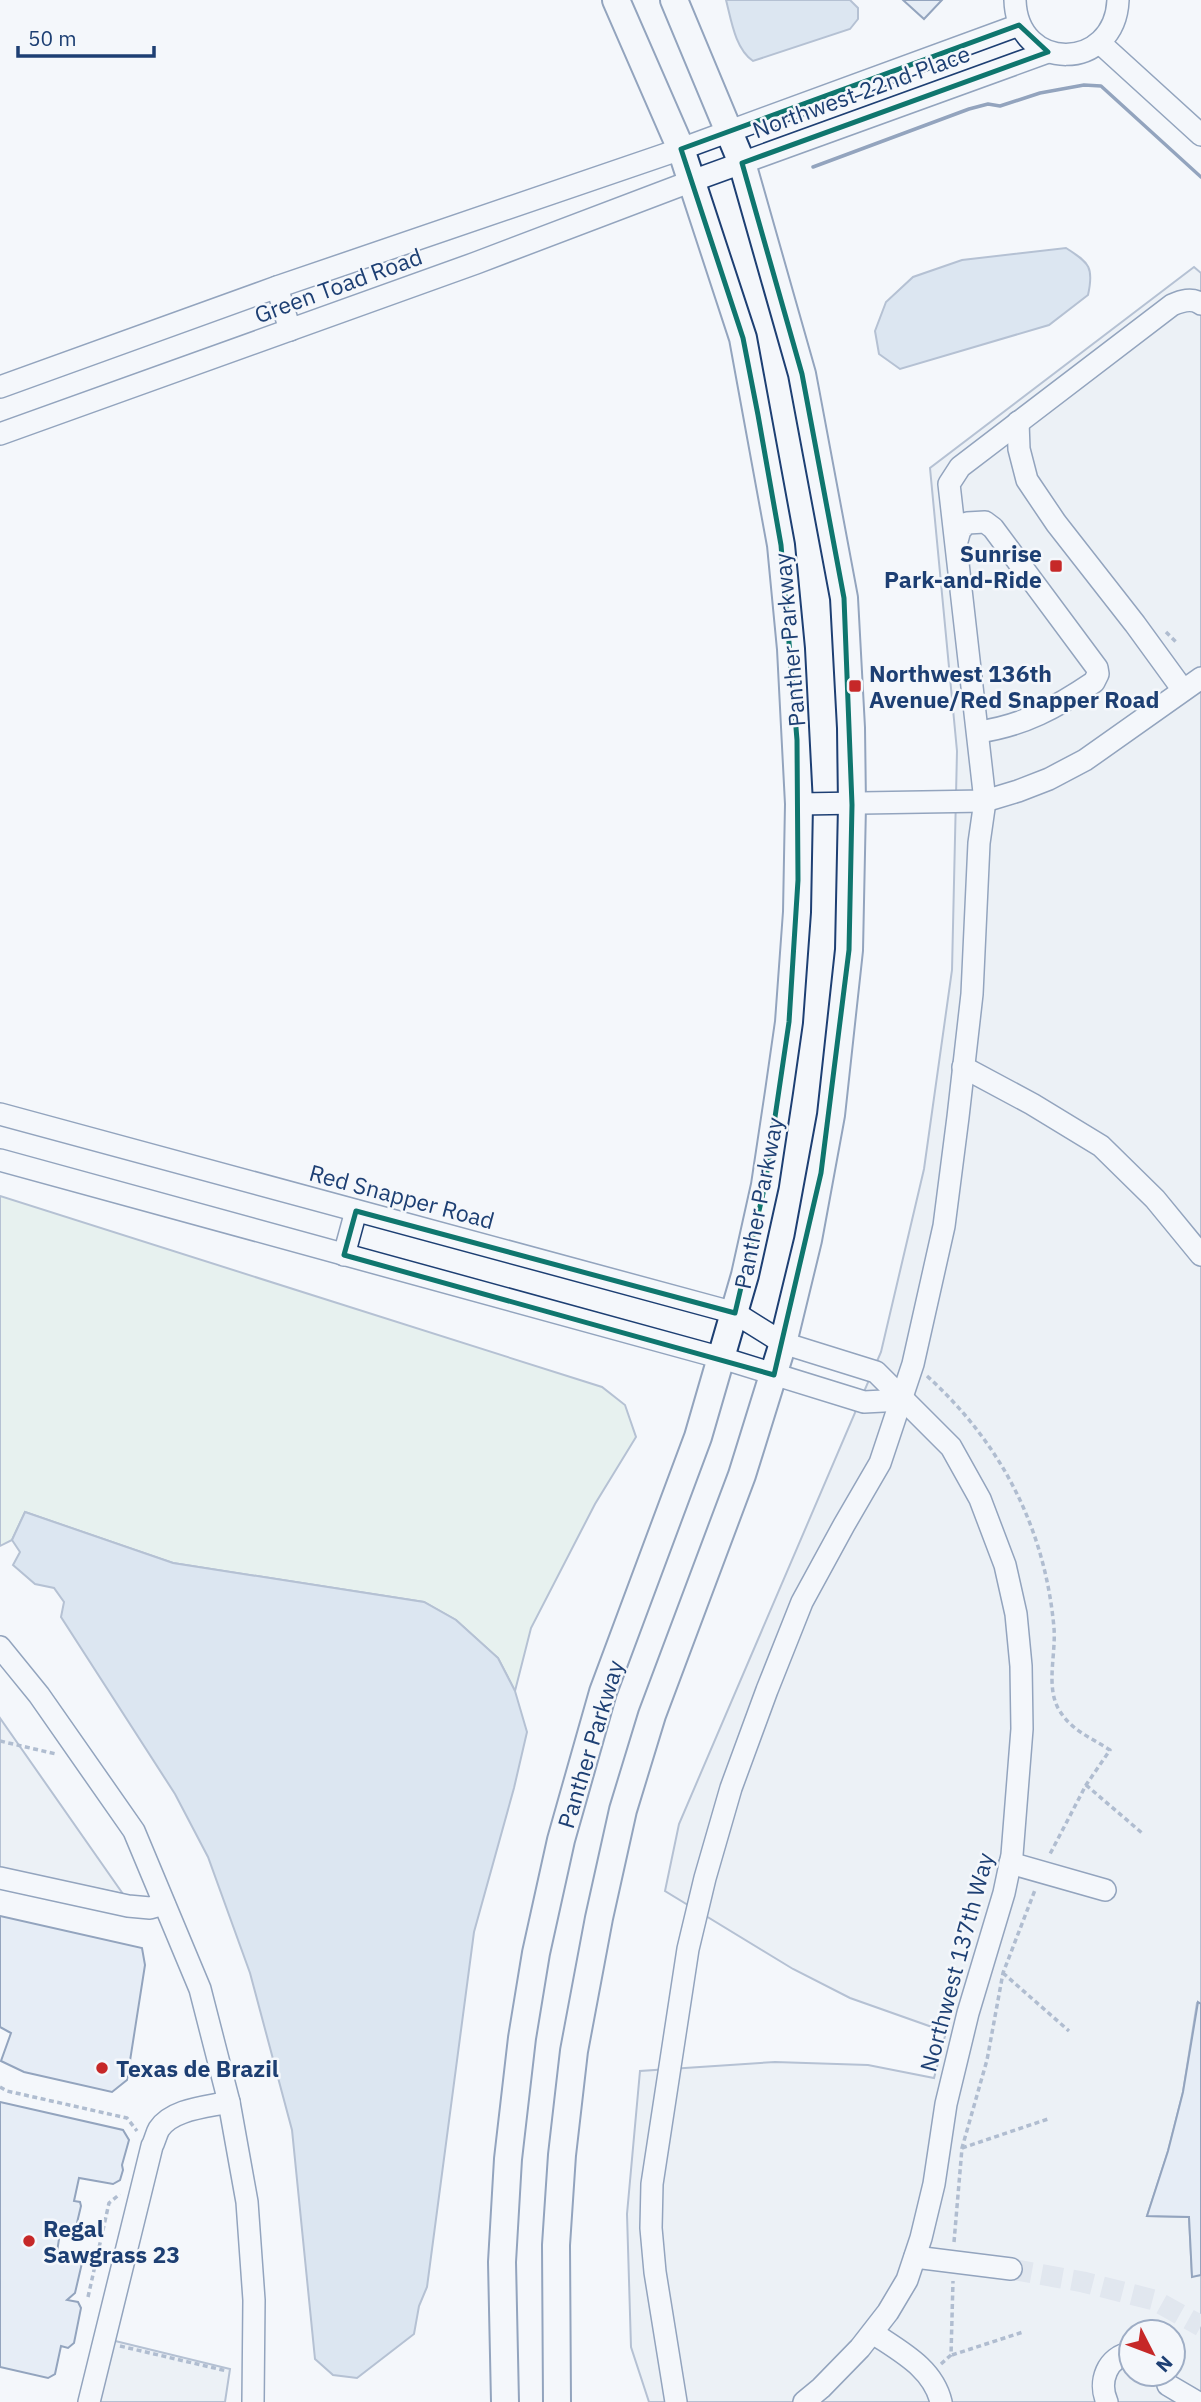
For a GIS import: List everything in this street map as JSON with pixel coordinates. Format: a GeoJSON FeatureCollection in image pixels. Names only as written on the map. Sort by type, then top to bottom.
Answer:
{"type":"FeatureCollection","features":[{"type":"Feature","properties":{"kind":"main road","name":"Panther Parkway"},"geometry":{"type":"LineString","coordinates":[[505,2402],[502,2262],[508,2159],[522,2038],[548,1890],[574,1787],[603,1692],[691,1458],[736,1313],[765,1185],[789,1022],[797,912],[799,804],[795,701],[781,545],[743,338],[681,149],[616,0]]}},
{"type":"Feature","properties":{"kind":"main road"},"geometry":{"type":"LineString","coordinates":[[557,2402],[556,2269],[562,2155],[574,2051],[599,1918],[623,1810],[652,1715],[725,1523],[783,1343],[808,1240],[831,1115],[849,950],[851,728],[844,598],[802,373],[741,163],[674,0]]}},
{"type":"Feature","properties":{"kind":"street"},"geometry":{"type":"LineString","coordinates":[[1015,0],[1019,25],[1037,46],[1048,52],[1066,55],[1084,52],[1100,43],[1111,30],[1117,14],[1118,0]]}},
{"type":"Feature","properties":{"kind":"street","name":"Northwest 22nd Place"},"geometry":{"type":"LineString","coordinates":[[681,149],[1019,25]]}},
{"type":"Feature","properties":{"kind":"street"},"geometry":{"type":"LineString","coordinates":[[1100,43],[1201,135]]}},
{"type":"Feature","properties":{"kind":"street","name":"Northwest 22nd Place"},"geometry":{"type":"LineString","coordinates":[[692,181],[1048,52]]}},
{"type":"Feature","properties":{"kind":"street"},"geometry":{"type":"LineString","coordinates":[[935,57],[947,88]]}},
{"type":"Feature","properties":{"kind":"street","name":"Green Toad Road"},"geometry":{"type":"LineString","coordinates":[[0,387],[277,287],[681,149]]}},
{"type":"Feature","properties":{"kind":"street","name":"Green Toad Road"},"geometry":{"type":"LineString","coordinates":[[0,434],[692,181]]}},
{"type":"Feature","properties":{"kind":"street"},"geometry":{"type":"LineString","coordinates":[[277,287],[290,330]]}},
{"type":"Feature","properties":{"kind":"street"},"geometry":{"type":"LineString","coordinates":[[676,2402],[655,2272],[651,2228],[652,2194],[688,1949],[727,1801],[767,1690],[803,1601],[880,1463],[903,1400],[944,1226],[972,994],[979,843],[985,801],[949,484],[960,467],[1172,305],[1184,300],[1201,304]]}},
{"type":"Feature","properties":{"kind":"street"},"geometry":{"type":"LineString","coordinates":[[1018,422],[1019,449],[1027,480],[1056,523],[1183,690]]}},
{"type":"Feature","properties":{"kind":"street"},"geometry":{"type":"LineString","coordinates":[[957,541],[960,530],[967,523],[985,522],[993,528],[1097,667],[1098,674],[1094,682],[1040,715],[999,729],[978,732]]}},
{"type":"Feature","properties":{"kind":"street"},"geometry":{"type":"LineString","coordinates":[[799,804],[985,801],[1049,779],[1085,760],[1201,677]]}},
{"type":"Feature","properties":{"kind":"street"},"geometry":{"type":"LineString","coordinates":[[963,1067],[1032,1104],[1101,1146],[1154,1199],[1201,1255]]}},
{"type":"Feature","properties":{"kind":"street","name":"Red Snapper Road"},"geometry":{"type":"LineString","coordinates":[[0,1114],[736,1313],[783,1343]]}},
{"type":"Feature","properties":{"kind":"street"},"geometry":{"type":"LineString","coordinates":[[0,1160],[722,1358],[864,1402],[903,1400]]}},
{"type":"Feature","properties":{"kind":"street"},"geometry":{"type":"LineString","coordinates":[[344,1255],[356,1211]]}},
{"type":"Feature","properties":{"kind":"street","name":"Northwest 137th Way"},"geometry":{"type":"LineString","coordinates":[[783,1343],[876,1372],[951,1447],[980,1499],[1005,1566],[1016,1614],[1023,1729],[1010,1863],[946,2104],[934,2184],[915,2257],[906,2280],[873,2333],[821,2388],[804,2402]]}},
{"type":"Feature","properties":{"kind":"street"},"geometry":{"type":"LineString","coordinates":[[0,1647],[39,1695],[134,1831],[200,1989],[229,2102],[247,2202],[254,2300],[255,2402]]}},
{"type":"Feature","properties":{"kind":"street"},"geometry":{"type":"LineString","coordinates":[[1010,1863],[1105,1890]]}},
{"type":"Feature","properties":{"kind":"street"},"geometry":{"type":"LineString","coordinates":[[0,1878],[128,1906],[150,1908],[164,1904]]}},
{"type":"Feature","properties":{"kind":"street"},"geometry":{"type":"LineString","coordinates":[[89,2402],[152,2146],[159,2129],[169,2119],[195,2109],[229,2102]]}},
{"type":"Feature","properties":{"kind":"street"},"geometry":{"type":"LineString","coordinates":[[915,2257],[1011,2269]]}},
{"type":"Feature","properties":{"kind":"street"},"geometry":{"type":"LineString","coordinates":[[873,2333],[929,2374],[938,2389],[941,2402]]}},
{"type":"Feature","properties":{"kind":"street"},"geometry":{"type":"LineString","coordinates":[[1107,2402],[1103,2393],[1103,2381],[1107,2369],[1117,2359]]}},
{"type":"Feature","properties":{"kind":"street"},"geometry":{"type":"LineString","coordinates":[[1171,2388],[1181,2390],[1196,2402]]}},
{"type":"Feature","properties":{"kind":"path"},"geometry":{"type":"LineString","coordinates":[[0,1741],[56,1754],[82,1756]]}},
{"type":"Feature","properties":{"kind":"path"},"geometry":{"type":"LineString","coordinates":[[951,2355],[953,2262],[962,2148],[987,2060],[1003,1973],[1041,1872],[1086,1786],[1110,1751],[1100,1744]]}},
{"type":"Feature","properties":{"kind":"path"},"geometry":{"type":"LineString","coordinates":[[1086,1786],[1142,1833]]}},
{"type":"Feature","properties":{"kind":"path"},"geometry":{"type":"LineString","coordinates":[[1003,1973],[1069,2031]]}},
{"type":"Feature","properties":{"kind":"path"},"geometry":{"type":"LineString","coordinates":[[0,2087],[7,2091],[127,2118],[138,2132]]}},
{"type":"Feature","properties":{"kind":"path"},"geometry":{"type":"LineString","coordinates":[[962,2148],[1048,2119]]}},
{"type":"Feature","properties":{"kind":"path"},"geometry":{"type":"LineString","coordinates":[[88,2297],[109,2203],[124,2190]]}},
{"type":"Feature","properties":{"kind":"path"},"geometry":{"type":"LineString","coordinates":[[929,2374],[951,2355],[1023,2332]]}},
{"type":"Feature","properties":{"kind":"path"},"geometry":{"type":"LineString","coordinates":[[104,2342],[227,2371]]}},
{"type":"Feature","properties":{"kind":"highlighted area"},"geometry":{"type":"Polygon","coordinates":[[[1019,25],[1048,52],[742,163],[802,374],[844,598],[852,805],[849,950],[821,1173],[774,1375],[344,1255],[356,1211],[735,1313],[765,1185],[789,1022],[798,880],[797,740],[781,545],[743,338],[681,149],[1019,25]]]}},
{"type":"Feature","properties":{"kind":"shaded area"},"geometry":{"type":"Polygon","coordinates":[[[1194,267],[1201,273],[1201,2004],[1197,2003],[1183,2092],[1168,2151],[1147,2216],[1189,2217],[1192,2276],[1201,2275],[1201,2402],[649,2402],[631,2347],[627,2214],[640,2071],[775,2062],[868,2065],[934,2078],[946,2032],[850,1998],[793,1969],[665,1891],[679,1824],[881,1352],[924,1169],[952,970],[957,751],[930,468],[1194,267]]]}},
{"type":"Feature","properties":{"kind":"shaded area"},"geometry":{"type":"Polygon","coordinates":[[[0,1196],[602,1387],[625,1405],[636,1437],[595,1504],[531,1628],[515,1691],[498,1658],[456,1620],[424,1602],[173,1563],[25,1512],[12,1540],[0,1546],[0,1196]]]}},
{"type":"Feature","properties":{"kind":"shaded area"},"geometry":{"type":"Polygon","coordinates":[[[0,1718],[123,1894],[0,1868],[0,1718]]]}},
{"type":"Feature","properties":{"kind":"shaded area"},"geometry":{"type":"Polygon","coordinates":[[[107,2339],[230,2369],[225,2402],[93,2402],[107,2339]]]}},
{"type":"Feature","properties":{"kind":"water"},"geometry":{"type":"Polygon","coordinates":[[[726,0],[850,0],[858,8],[858,19],[850,29],[753,61],[738,41],[726,0]]]}},
{"type":"Feature","properties":{"kind":"water"},"geometry":{"type":"Polygon","coordinates":[[[1066,248],[1088,267],[1088,295],[1049,325],[900,369],[879,354],[875,331],[886,302],[913,277],[962,260],[1066,248]]]}},
{"type":"Feature","properties":{"kind":"water"},"geometry":{"type":"Polygon","coordinates":[[[25,1512],[173,1563],[424,1602],[456,1620],[498,1658],[515,1691],[527,1732],[474,1932],[427,2287],[419,2306],[414,2334],[357,2378],[333,2375],[315,2359],[292,2130],[250,1973],[208,1857],[175,1794],[61,1617],[64,1602],[54,1588],[35,1584],[13,1565],[20,1552],[12,1540],[25,1512]]]}},
{"type":"Feature","properties":{"kind":"building"},"geometry":{"type":"Polygon","coordinates":[[[903,0],[942,0],[924,19],[903,0]]]}},
{"type":"Feature","properties":{"kind":"building"},"geometry":{"type":"Polygon","coordinates":[[[0,1916],[142,1948],[145,1965],[127,2080],[112,2092],[24,2072],[1,2061],[11,2033],[0,2027],[0,1916]]]}},
{"type":"Feature","properties":{"kind":"building"},"geometry":{"type":"Polygon","coordinates":[[[1198,2002],[1201,2004],[1201,2275],[1192,2277],[1189,2217],[1147,2216],[1183,2092],[1198,2002]]]}},
{"type":"Feature","properties":{"kind":"building","name":"Regal Sawgrass 23"},"geometry":{"type":"Polygon","coordinates":[[[0,2102],[123,2130],[129,2140],[120,2180],[113,2184],[79,2178],[74,2201],[80,2202],[81,2206],[76,2227],[73,2230],[61,2226],[57,2252],[78,2256],[82,2263],[75,2293],[67,2300],[78,2302],[81,2308],[74,2343],[68,2348],[61,2346],[55,2374],[48,2378],[0,2367],[0,2102]]]}},
{"type":"Feature","properties":{"kind":"tunnel"},"geometry":{"type":"LineString","coordinates":[[1011,2269],[1083,2282],[1154,2300],[1201,2326]]}},
{"type":"Feature","properties":{"kind":"wall"},"geometry":{"type":"LineString","coordinates":[[813,167],[969,109],[988,104],[1000,106],[1040,93],[1084,85],[1101,86],[1201,177]]}},
{"type":"Feature","properties":{"kind":"place","name":"Sunrise Park-and-Ride"},"geometry":{"type":"Point","coordinates":[1056,566]}},
{"type":"Feature","properties":{"kind":"place","name":"Northwest 136th Avenue/Red Snapper Road"},"geometry":{"type":"Point","coordinates":[855,686]}},
{"type":"Feature","properties":{"kind":"place","name":"Texas de Brazil"},"geometry":{"type":"Point","coordinates":[102,2068]}},
{"type":"Feature","properties":{"kind":"place","name":"Regal Sawgrass 23"},"geometry":{"type":"Point","coordinates":[29,2241]}}]}
